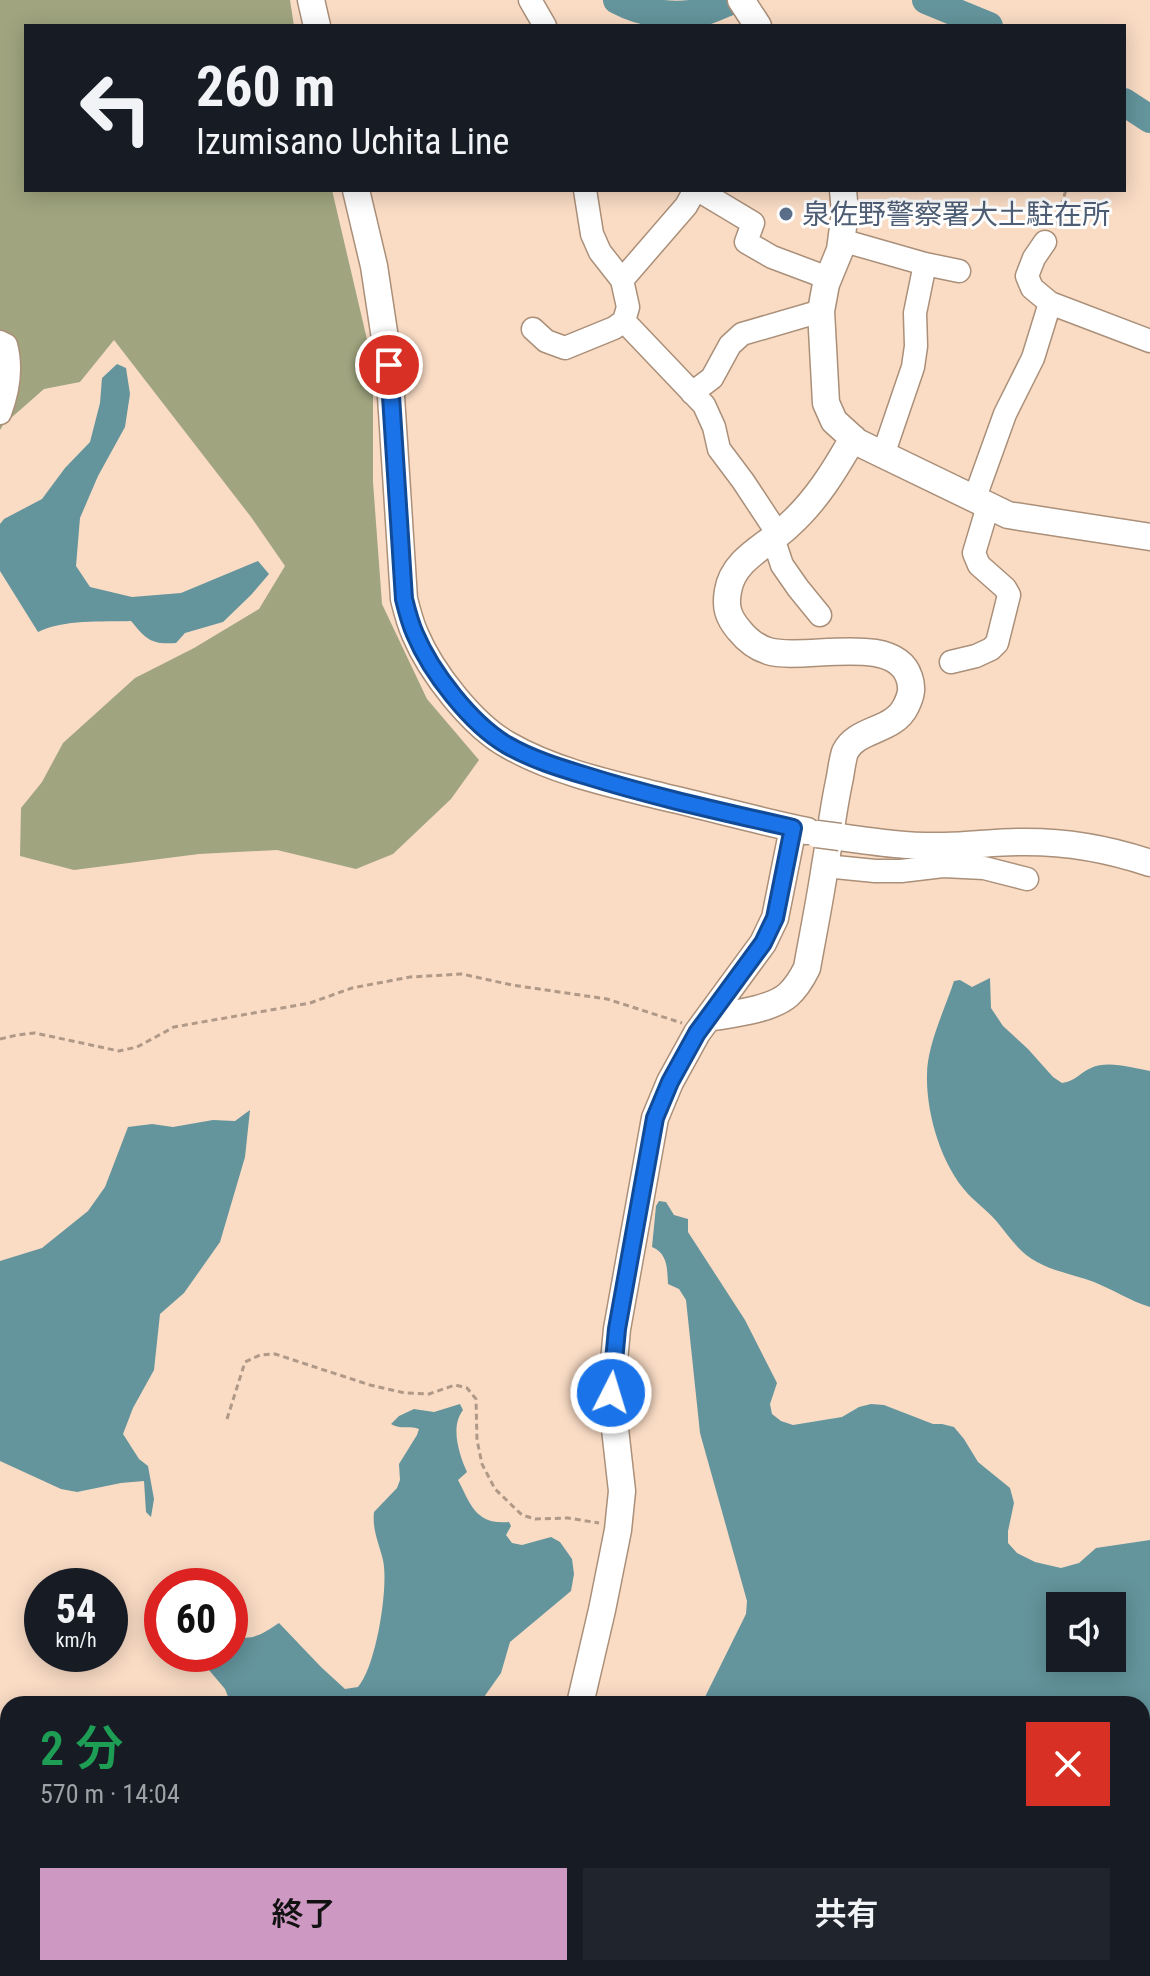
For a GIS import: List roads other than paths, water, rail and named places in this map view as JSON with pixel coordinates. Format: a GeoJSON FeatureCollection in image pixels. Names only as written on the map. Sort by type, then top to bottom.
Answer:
{"type":"FeatureCollection","features":[{"type":"Feature","properties":{"kind":"main road"},"geometry":{"type":"LineString","coordinates":[[311,0],[317,24]]}},
{"type":"Feature","properties":{"kind":"main road"},"geometry":{"type":"LineString","coordinates":[[741,0],[757,24]]}},
{"type":"Feature","properties":{"kind":"main road"},"geometry":{"type":"LineString","coordinates":[[356,192],[374,266],[389,365],[404,599],[415,635],[435,671],[456,699],[483,726],[507,745],[552,765],[615,784],[817,833],[885,844],[944,846],[1064,842],[1117,851],[1150,863]]}},
{"type":"Feature","properties":{"kind":"main road"},"geometry":{"type":"LineString","coordinates":[[843,192],[845,212],[840,250],[828,278],[821,311],[826,403],[834,421],[853,438],[883,455],[1008,515],[1150,537]]}},
{"type":"Feature","properties":{"kind":"main road"},"geometry":{"type":"LineString","coordinates":[[704,1023],[762,1007],[786,997],[800,983],[807,968],[846,751],[855,740],[891,723],[903,712],[911,695],[909,677],[901,662],[878,653],[770,652],[752,644],[729,617],[726,602],[730,581],[744,560],[789,526],[830,479],[853,438]]}},
{"type":"Feature","properties":{"kind":"main road"},"geometry":{"type":"LineString","coordinates":[[582,1696],[618,1526],[622,1491],[611,1393],[619,1315],[655,1118],[670,1082],[704,1023],[763,943],[817,833]]}},
{"type":"Feature","properties":{"kind":"street"},"geometry":{"type":"LineString","coordinates":[[530,0],[544,24]]}},
{"type":"Feature","properties":{"kind":"street"},"geometry":{"type":"LineString","coordinates":[[533,329],[546,341],[565,348],[624,321],[628,307],[622,280],[600,252],[592,234],[585,192]]}},
{"type":"Feature","properties":{"kind":"street"},"geometry":{"type":"LineString","coordinates":[[622,280],[695,192]]}},
{"type":"Feature","properties":{"kind":"street"},"geometry":{"type":"LineString","coordinates":[[699,192],[753,223],[746,242],[772,257],[828,278]]}},
{"type":"Feature","properties":{"kind":"street"},"geometry":{"type":"LineString","coordinates":[[841,240],[959,271]]}},
{"type":"Feature","properties":{"kind":"street"},"geometry":{"type":"LineString","coordinates":[[1045,242],[1027,276],[1032,288],[1050,303],[1150,341]]}},
{"type":"Feature","properties":{"kind":"street"},"geometry":{"type":"LineString","coordinates":[[883,455],[913,367],[915,313],[925,264]]}},
{"type":"Feature","properties":{"kind":"street"},"geometry":{"type":"LineString","coordinates":[[951,662],[976,656],[997,643],[1009,595],[979,565],[974,553],[981,503],[1005,414],[1033,358],[1050,303]]}},
{"type":"Feature","properties":{"kind":"street"},"geometry":{"type":"LineString","coordinates":[[692,393],[712,378],[730,345],[742,334],[821,311]]}},
{"type":"Feature","properties":{"kind":"street"},"geometry":{"type":"LineString","coordinates":[[624,321],[704,405],[719,449],[743,481],[775,536],[782,565],[820,615]]}},
{"type":"Feature","properties":{"kind":"street"},"geometry":{"type":"LineString","coordinates":[[0,342],[6,345],[9,358],[7,387],[0,413]]}},
{"type":"Feature","properties":{"kind":"street"},"geometry":{"type":"LineString","coordinates":[[825,866],[875,871],[943,866],[984,868],[1027,879]]}},
{"type":"Feature","properties":{"kind":"water"},"geometry":{"type":"Polygon","coordinates":[[[117,364],[126,368],[130,394],[125,427],[98,476],[80,518],[76,566],[90,587],[132,597],[181,593],[258,561],[269,574],[223,622],[185,633],[176,643],[150,640],[131,621],[71,623],[38,632],[0,571],[0,524],[42,499],[90,442],[100,403],[102,378],[117,364]]]}},
{"type":"Feature","properties":{"kind":"water"},"geometry":{"type":"Polygon","coordinates":[[[990,978],[991,1008],[1003,1026],[1062,1083],[1091,1068],[1105,1065],[1150,1071],[1150,1307],[1031,1258],[968,1194],[950,1169],[937,1138],[929,1106],[927,1075],[930,1052],[954,981],[960,980],[972,987],[990,978]]]}},
{"type":"Feature","properties":{"kind":"water"},"geometry":{"type":"Polygon","coordinates":[[[250,1110],[245,1157],[220,1242],[184,1293],[160,1314],[154,1370],[123,1434],[139,1459],[148,1466],[154,1499],[151,1517],[146,1512],[144,1481],[77,1492],[61,1489],[0,1461],[0,1261],[42,1248],[88,1211],[105,1187],[128,1127],[152,1124],[173,1127],[213,1120],[235,1121],[250,1110]]]}},
{"type":"Feature","properties":{"kind":"water"},"geometry":{"type":"Polygon","coordinates":[[[659,1201],[666,1202],[674,1215],[688,1219],[688,1232],[745,1320],[777,1383],[770,1404],[772,1414],[781,1421],[793,1425],[842,1417],[871,1404],[884,1405],[933,1424],[954,1427],[978,1462],[1010,1488],[1014,1503],[1008,1543],[1017,1553],[1035,1562],[1061,1568],[1079,1563],[1096,1548],[1150,1540],[1150,1696],[705,1696],[746,1614],[747,1601],[700,1433],[686,1300],[679,1289],[668,1284],[667,1267],[652,1247],[659,1201]]]}},
{"type":"Feature","properties":{"kind":"water"},"geometry":{"type":"Polygon","coordinates":[[[460,1404],[463,1410],[456,1432],[467,1472],[458,1480],[471,1505],[482,1517],[509,1522],[511,1526],[506,1535],[512,1543],[522,1545],[551,1537],[560,1542],[572,1559],[574,1574],[571,1591],[510,1642],[501,1673],[485,1696],[228,1696],[211,1672],[248,1672],[248,1638],[257,1636],[279,1623],[345,1689],[358,1687],[370,1663],[380,1626],[384,1588],[383,1560],[375,1531],[374,1512],[397,1488],[399,1464],[419,1429],[391,1424],[414,1409],[434,1412],[460,1404]]]}},
{"type":"Feature","properties":{"kind":"waterway"},"geometry":{"type":"LineString","coordinates":[[617,0],[648,12],[681,15],[703,12],[733,0]]}},
{"type":"Feature","properties":{"kind":"waterway"},"geometry":{"type":"LineString","coordinates":[[926,0],[984,24]]}},
{"type":"Feature","properties":{"kind":"waterway"},"geometry":{"type":"LineString","coordinates":[[1126,103],[1150,119]]}},
{"type":"Feature","properties":{"kind":"place","name":"泉佐野警察署大土駐在所"},"geometry":{"type":"Point","coordinates":[786,214]}}]}
